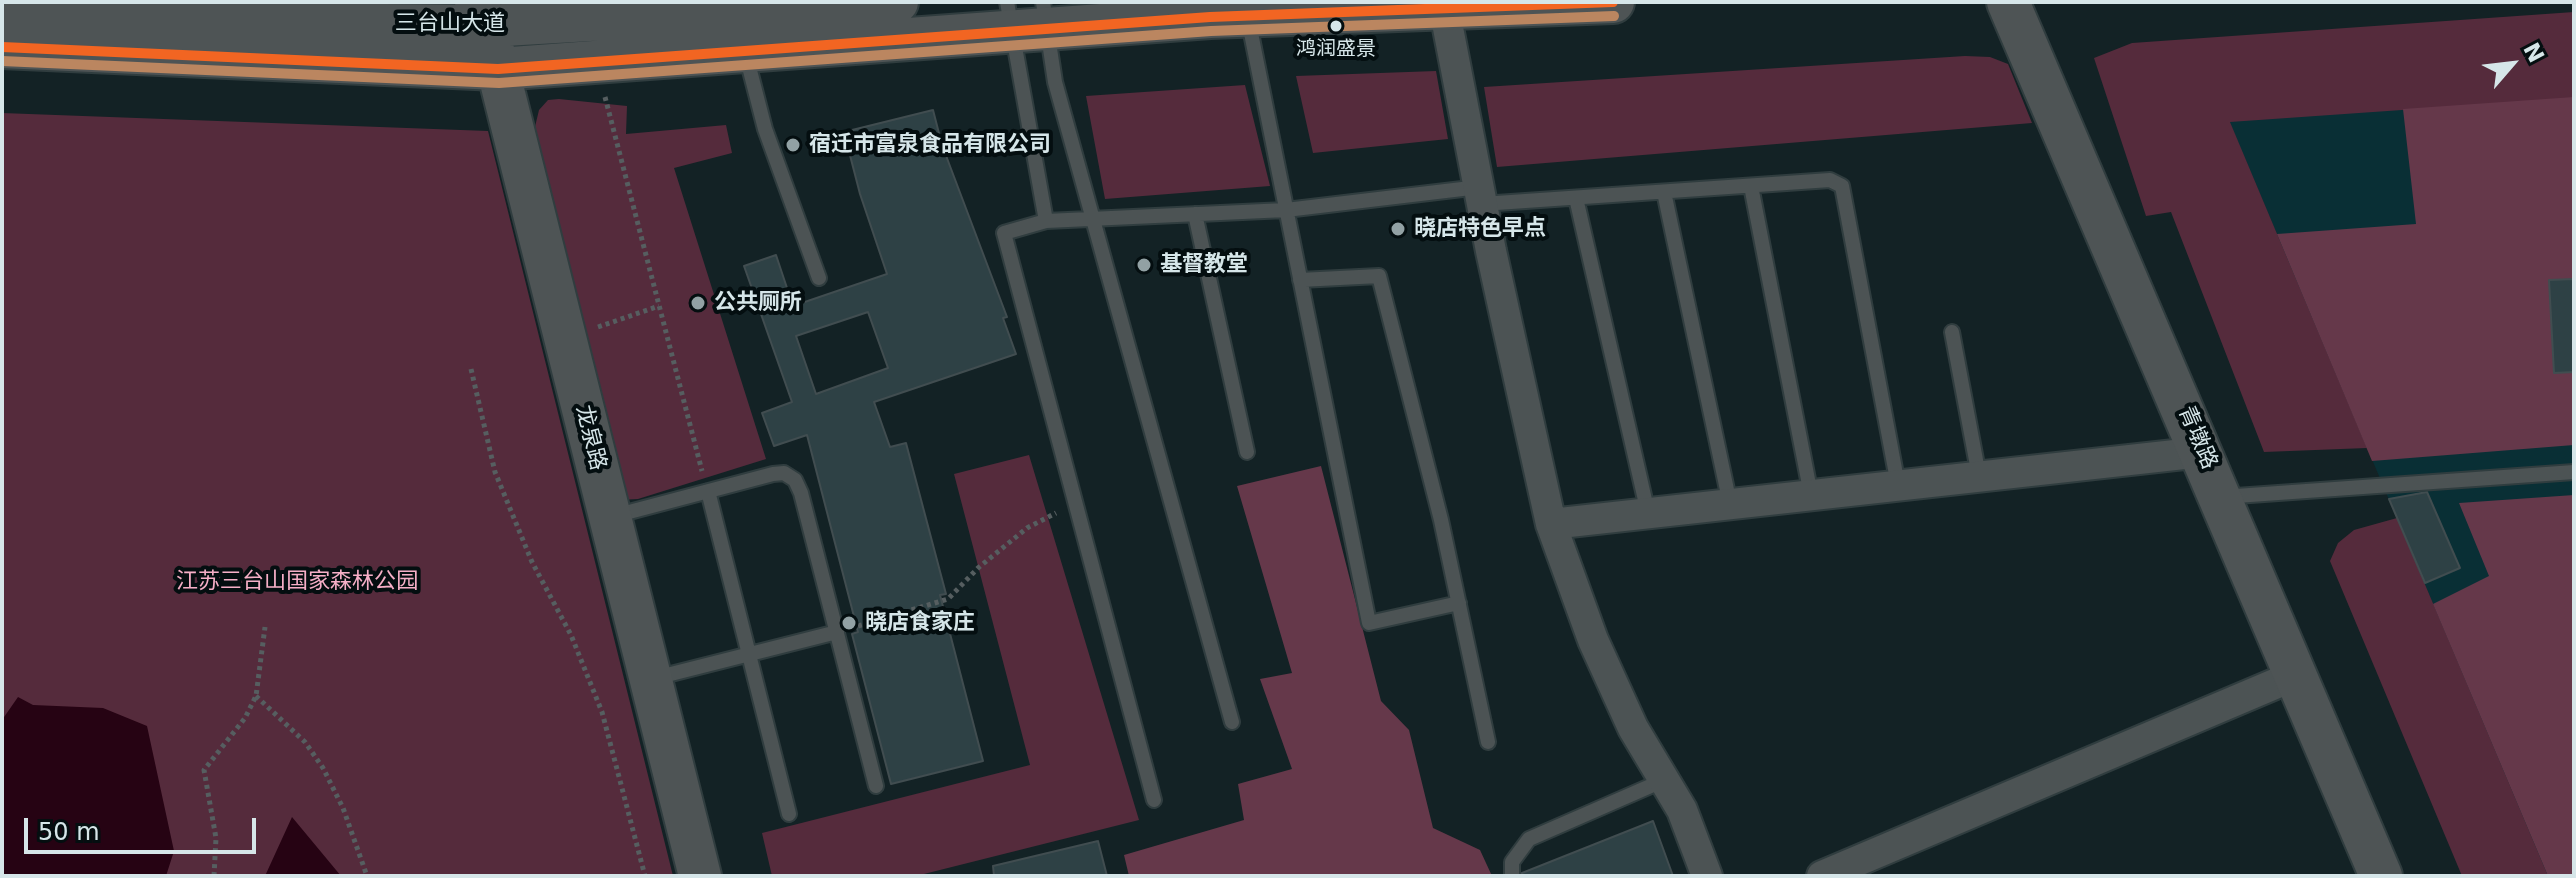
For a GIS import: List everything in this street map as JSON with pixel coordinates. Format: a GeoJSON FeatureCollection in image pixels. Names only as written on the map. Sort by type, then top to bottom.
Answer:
{"type":"FeatureCollection","features":[{"type":"Feature","properties":{"kind":"main road","name":"三台山大道"},"geometry":{"type":"LineString","coordinates":[[2,14],[180,23],[897,2]]}},
{"type":"Feature","properties":{"kind":"main road","name":"三台山大道"},"geometry":{"type":"LineString","coordinates":[[2,47],[498,69],[745,51],[1027,16],[1613,2]]}},
{"type":"Feature","properties":{"kind":"main road","name":"青墩路"},"geometry":{"type":"LineString","coordinates":[[2008,2],[2222,497],[2381,876]]}},
{"type":"Feature","properties":{"kind":"main road","name":"龙泉路"},"geometry":{"type":"LineString","coordinates":[[481,14],[498,69],[700,876]]}},
{"type":"Feature","properties":{"kind":"street"},"geometry":{"type":"LineString","coordinates":[[1444,5],[1480,196],[1551,524],[1593,640],[1662,781],[1682,810],[1707,876]]}},
{"type":"Feature","properties":{"kind":"street"},"geometry":{"type":"LineString","coordinates":[[1551,524],[2202,452]]}},
{"type":"Feature","properties":{"kind":"street"},"geometry":{"type":"LineString","coordinates":[[1822,876],[2296,675]]}},
{"type":"Feature","properties":{"kind":"lane"},"geometry":{"type":"LineString","coordinates":[[1247,9],[1369,623],[1459,603]]}},
{"type":"Feature","properties":{"kind":"lane"},"geometry":{"type":"LineString","coordinates":[[1027,16],[1055,82],[1232,722]]}},
{"type":"Feature","properties":{"kind":"lane"},"geometry":{"type":"LineString","coordinates":[[1027,16],[1046,221]]}},
{"type":"Feature","properties":{"kind":"lane"},"geometry":{"type":"LineString","coordinates":[[745,51],[765,129],[819,278]]}},
{"type":"Feature","properties":{"kind":"lane"},"geometry":{"type":"LineString","coordinates":[[1154,800],[1004,233],[1046,221],[1091,218],[1286,210],[1480,196],[1576,198],[1830,180],[1842,186],[1898,485]]}},
{"type":"Feature","properties":{"kind":"lane"},"geometry":{"type":"LineString","coordinates":[[1751,186],[1811,495]]}},
{"type":"Feature","properties":{"kind":"lane"},"geometry":{"type":"LineString","coordinates":[[1664,192],[1730,504]]}},
{"type":"Feature","properties":{"kind":"lane"},"geometry":{"type":"LineString","coordinates":[[1576,198],[1648,513]]}},
{"type":"Feature","properties":{"kind":"lane"},"geometry":{"type":"LineString","coordinates":[[1195,214],[1247,452]]}},
{"type":"Feature","properties":{"kind":"lane"},"geometry":{"type":"LineString","coordinates":[[1300,280],[1379,276],[1459,603],[1488,742]]}},
{"type":"Feature","properties":{"kind":"lane"},"geometry":{"type":"LineString","coordinates":[[1952,332],[1979,476]]}},
{"type":"Feature","properties":{"kind":"lane"},"geometry":{"type":"LineString","coordinates":[[2222,497],[2574,472]]}},
{"type":"Feature","properties":{"kind":"lane"},"geometry":{"type":"LineString","coordinates":[[610,517],[773,474],[784,473],[795,480],[801,493],[876,786]]}},
{"type":"Feature","properties":{"kind":"lane"},"geometry":{"type":"LineString","coordinates":[[708,491],[789,814]]}},
{"type":"Feature","properties":{"kind":"lane"},"geometry":{"type":"LineString","coordinates":[[650,679],[837,632]]}},
{"type":"Feature","properties":{"kind":"lane"},"geometry":{"type":"LineString","coordinates":[[1512,876],[1512,862],[1529,839],[1662,781]]}},
{"type":"Feature","properties":{"kind":"path"},"geometry":{"type":"LineString","coordinates":[[596,62],[708,491]]}},
{"type":"Feature","properties":{"kind":"path"},"geometry":{"type":"LineString","coordinates":[[563,332],[602,326],[659,306]]}},
{"type":"Feature","properties":{"kind":"path"},"geometry":{"type":"LineString","coordinates":[[471,369],[495,472],[532,562],[571,635],[602,712],[645,876]]}},
{"type":"Feature","properties":{"kind":"path"},"geometry":{"type":"LineString","coordinates":[[837,632],[939,604],[1027,528],[1076,507]]}},
{"type":"Feature","properties":{"kind":"path"},"geometry":{"type":"LineString","coordinates":[[214,876],[216,838],[204,770],[245,718],[256,696],[265,627]]}},
{"type":"Feature","properties":{"kind":"path"},"geometry":{"type":"LineString","coordinates":[[256,696],[305,742],[323,768],[343,808],[367,876]]}},
{"type":"Feature","properties":{"kind":"shaded area"},"geometry":{"type":"Polygon","coordinates":[[[2574,97],[2574,876],[2548,876],[2229,121],[2574,97]]]}},
{"type":"Feature","properties":{"kind":"shaded area"},"geometry":{"type":"Polygon","coordinates":[[[2574,97],[2574,445],[2372,461],[2277,234],[2416,224],[2403,109],[2574,97]]]}},
{"type":"Feature","properties":{"kind":"shaded area"},"geometry":{"type":"Polygon","coordinates":[[[1321,466],[1381,701],[1409,730],[1433,828],[1480,850],[1492,876],[1129,876],[1124,855],[1244,820],[1238,784],[1292,769],[1260,679],[1292,673],[1237,486],[1321,466]]]}},
{"type":"Feature","properties":{"kind":"shaded area"},"geometry":{"type":"Polygon","coordinates":[[[2574,495],[2574,876],[2548,876],[2433,604],[2489,576],[2459,503],[2574,495]]]}},
{"type":"Feature","properties":{"kind":"shaded area"},"geometry":{"type":"Polygon","coordinates":[[[18,697],[33,705],[103,708],[147,726],[174,851],[166,876],[2,876],[2,720],[18,697]]]}},
{"type":"Feature","properties":{"kind":"shaded area"},"geometry":{"type":"Polygon","coordinates":[[[292,817],[341,876],[265,876],[292,817]]]}},
{"type":"Feature","properties":{"kind":"green space"},"geometry":{"type":"Polygon","coordinates":[[[2574,12],[2574,98],[2230,122],[2367,448],[2264,452],[2171,212],[2146,216],[2094,58],[2132,43],[2574,12]]]}},
{"type":"Feature","properties":{"kind":"green space"},"geometry":{"type":"Polygon","coordinates":[[[1965,56],[1990,57],[2008,64],[2032,123],[1497,167],[1484,87],[1965,56]]]}},
{"type":"Feature","properties":{"kind":"green space"},"geometry":{"type":"Polygon","coordinates":[[[1436,71],[1448,139],[1313,153],[1296,76],[1436,71]]]}},
{"type":"Feature","properties":{"kind":"green space"},"geometry":{"type":"Polygon","coordinates":[[[1245,85],[1270,186],[1105,199],[1086,96],[1245,85]]]}},
{"type":"Feature","properties":{"kind":"green space"},"geometry":{"type":"Polygon","coordinates":[[[548,100],[627,106],[626,134],[726,125],[732,153],[674,168],[766,459],[638,499],[619,500],[529,152],[539,110],[548,100]]]}},
{"type":"Feature","properties":{"kind":"green space","name":"江苏三台山国家森林公园"},"geometry":{"type":"Polygon","coordinates":[[[2,113],[488,131],[673,876],[2,876],[2,113]]]}},
{"type":"Feature","properties":{"kind":"green space"},"geometry":{"type":"Polygon","coordinates":[[[1029,455],[1139,820],[916,876],[772,876],[762,833],[1030,765],[954,474],[1029,455]]]}},
{"type":"Feature","properties":{"kind":"green space"},"geometry":{"type":"Polygon","coordinates":[[[2397,518],[2548,876],[2462,876],[2330,561],[2338,543],[2354,530],[2397,518]]]}},
{"type":"Feature","properties":{"kind":"building"},"geometry":{"type":"Polygon","coordinates":[[[933,110],[942,145],[1007,317],[1003,318],[1016,354],[874,402],[890,447],[906,443],[946,594],[940,595],[983,761],[891,784],[852,634],[858,632],[807,435],[774,446],[762,413],[792,402],[744,266],[776,255],[793,306],[887,274],[860,194],[844,132],[933,110]],[[868,312],[796,336],[816,394],[888,368],[868,312]]]}},
{"type":"Feature","properties":{"kind":"building"},"geometry":{"type":"Polygon","coordinates":[[[2574,279],[2574,372],[2554,373],[2549,280],[2574,279]]]}},
{"type":"Feature","properties":{"kind":"building"},"geometry":{"type":"Polygon","coordinates":[[[2427,492],[2460,568],[2425,583],[2389,499],[2427,492]]]}},
{"type":"Feature","properties":{"kind":"building"},"geometry":{"type":"Polygon","coordinates":[[[1653,821],[1673,876],[1522,876],[1522,873],[1653,821]]]}},
{"type":"Feature","properties":{"kind":"building"},"geometry":{"type":"Polygon","coordinates":[[[1098,841],[1107,876],[994,876],[993,866],[1098,841]]]}},
{"type":"Feature","properties":{"kind":"transit line"},"geometry":{"type":"LineString","coordinates":[[2,47],[498,69],[1210,17],[1613,2]]}},
{"type":"Feature","properties":{"kind":"transit line"},"geometry":{"type":"LineString","coordinates":[[2,61],[499,83],[1211,31],[1614,16]]}},
{"type":"Feature","properties":{"kind":"place","name":"鸿润盛景"},"geometry":{"type":"Point","coordinates":[1336,26]}},
{"type":"Feature","properties":{"kind":"place","name":"宿迁市富泉食品有限公司"},"geometry":{"type":"Point","coordinates":[793,145]}},
{"type":"Feature","properties":{"kind":"place","name":"晓店特色早点"},"geometry":{"type":"Point","coordinates":[1398,229]}},
{"type":"Feature","properties":{"kind":"place","name":"基督教堂"},"geometry":{"type":"Point","coordinates":[1144,265]}},
{"type":"Feature","properties":{"kind":"place","name":"公共厕所"},"geometry":{"type":"Point","coordinates":[698,303]}},
{"type":"Feature","properties":{"kind":"place","name":"晓店食家庄"},"geometry":{"type":"Point","coordinates":[849,623]}}]}
